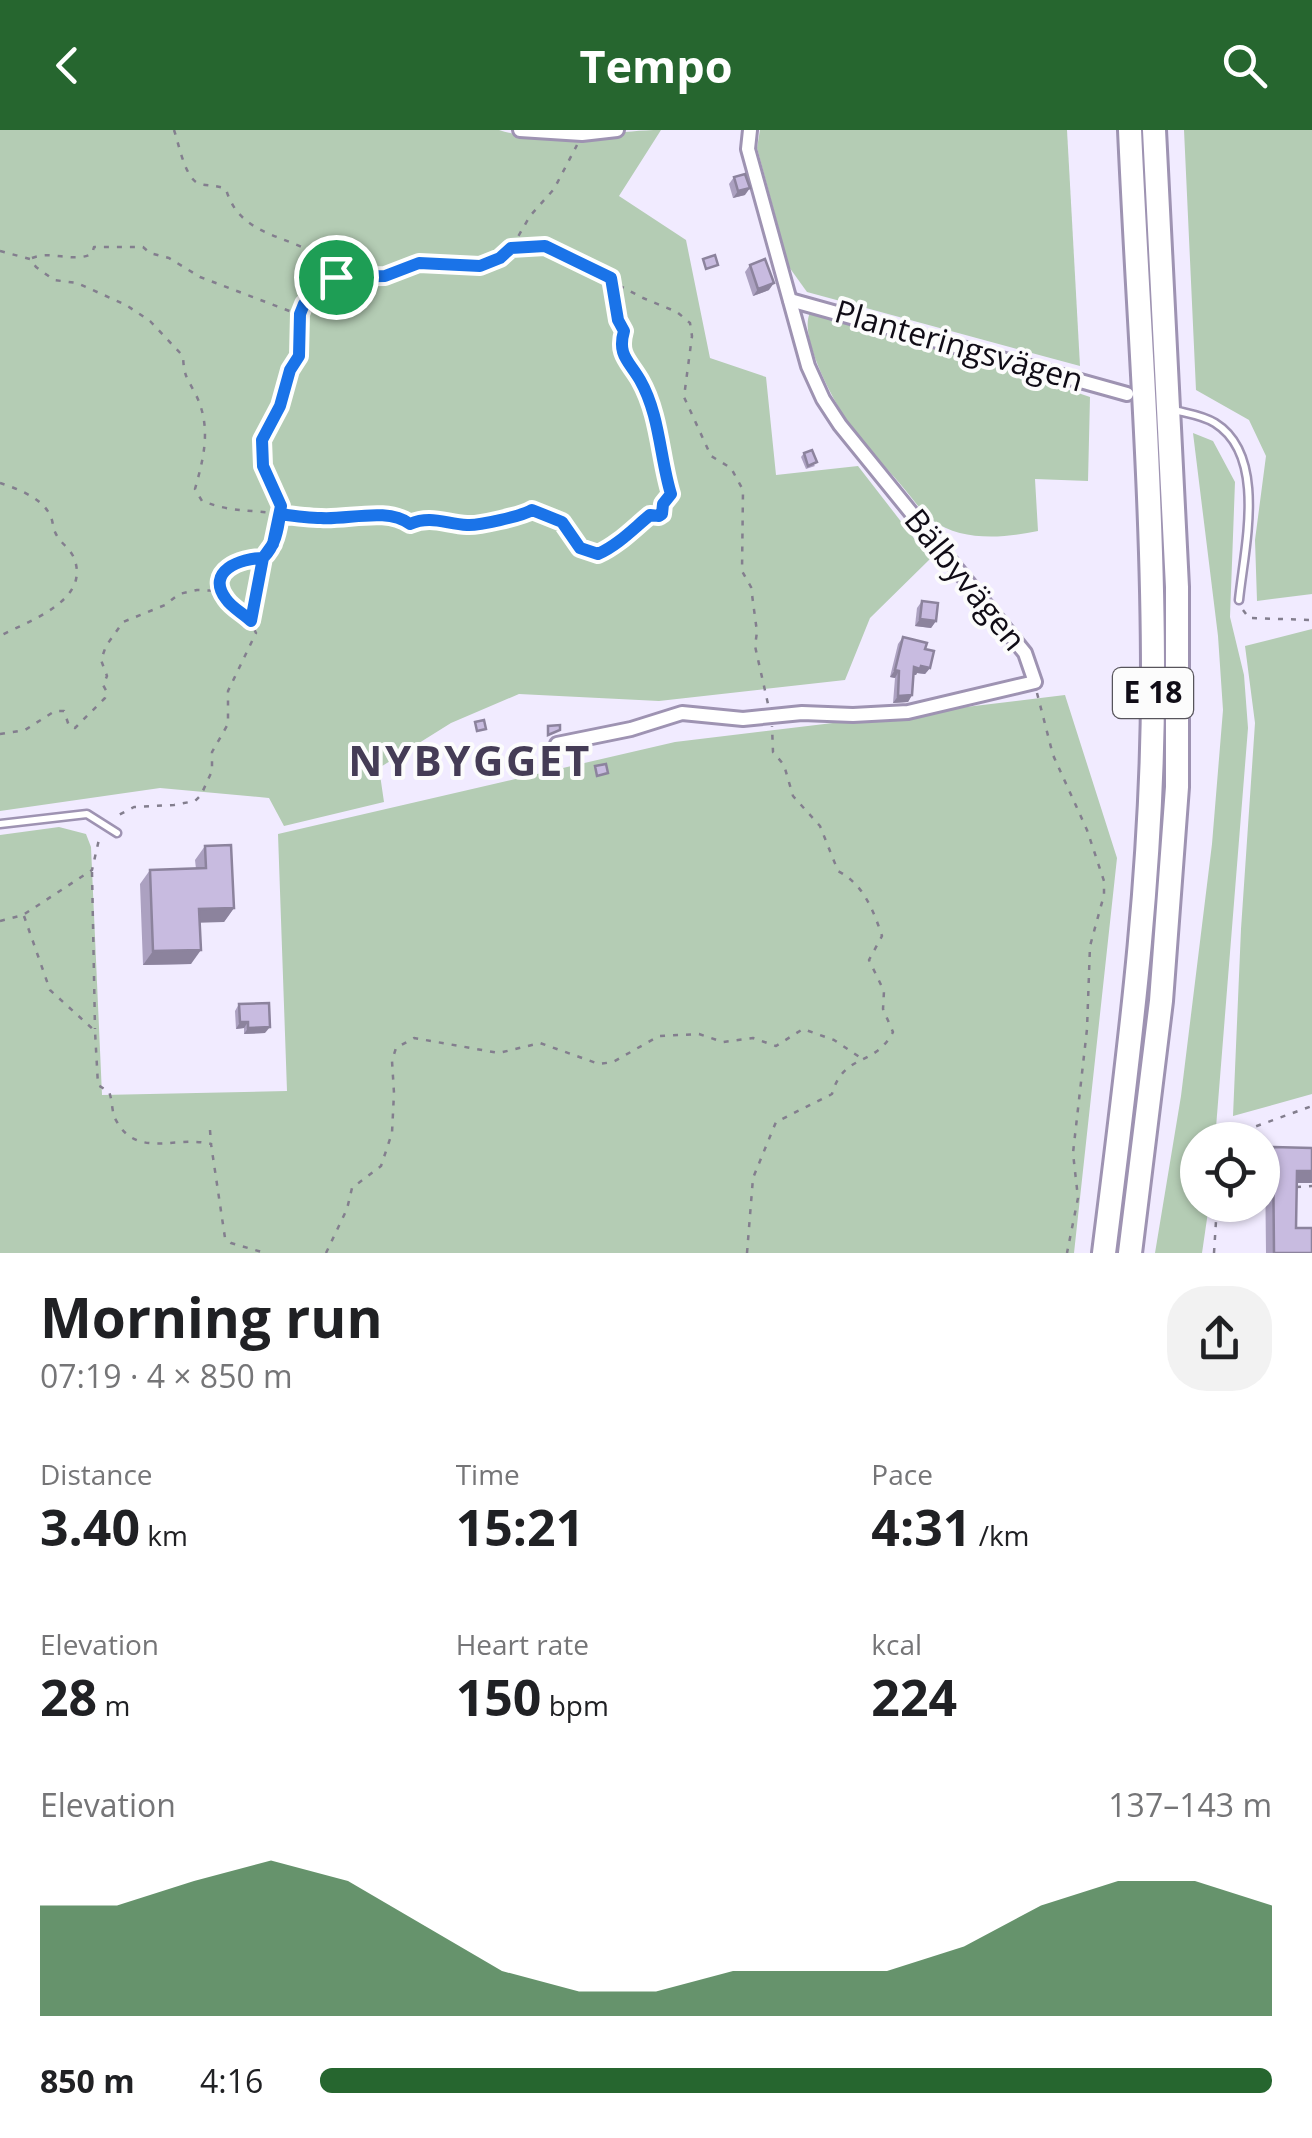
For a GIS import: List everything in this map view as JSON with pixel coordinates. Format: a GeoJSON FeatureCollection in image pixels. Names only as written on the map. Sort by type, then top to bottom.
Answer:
{"type":"FeatureCollection","features":[{"type":"Feature","properties":{"kind":"highway","name":"E 18"},"geometry":{"type":"LineString","coordinates":[[1104,1253],[1134,1013],[1148,853],[1154,674],[1130,130]]}},
{"type":"Feature","properties":{"kind":"highway","name":"E 18"},"geometry":{"type":"LineString","coordinates":[[1130,1253],[1166,941],[1178,767],[1177,587],[1154,130]]}},
{"type":"Feature","properties":{"kind":"street"},"geometry":{"type":"LineString","coordinates":[[525,130],[582,134],[617,130]]}},
{"type":"Feature","properties":{"kind":"street","name":"Bälbyvägen"},"geometry":{"type":"LineString","coordinates":[[557,744],[682,714],[743,719],[908,712],[1034,682],[1025,652],[833,416],[808,366],[748,149],[750,130]]}},
{"type":"Feature","properties":{"kind":"street","name":"Planteringsvägen"},"geometry":{"type":"LineString","coordinates":[[790,300],[1128,394]]}},
{"type":"Feature","properties":{"kind":"lane"},"geometry":{"type":"LineString","coordinates":[[1178,410],[1218,424],[1244,458],[1248,499],[1239,600]]}},
{"type":"Feature","properties":{"kind":"lane"},"geometry":{"type":"LineString","coordinates":[[0,824],[86,814],[117,834]]}},
{"type":"Feature","properties":{"kind":"path"},"geometry":{"type":"LineString","coordinates":[[174,130],[191,178],[198,184],[226,189],[232,208],[247,224],[324,258],[336,277]]}},
{"type":"Feature","properties":{"kind":"path"},"geometry":{"type":"LineString","coordinates":[[251,621],[263,558],[273,544],[280,514],[278,493],[260,454],[290,370],[299,356],[300,314],[304,304],[336,277],[385,276],[419,263],[480,266],[500,258],[554,189],[582,134]]}},
{"type":"Feature","properties":{"kind":"path"},"geometry":{"type":"LineString","coordinates":[[511,248],[545,246],[642,298],[678,312],[690,323],[692,336],[684,397],[711,456],[732,468],[744,490],[742,571],[751,587],[755,646],[772,716],[772,752],[784,766],[792,796],[820,826],[838,871],[856,881],[874,912],[882,936],[869,960],[884,991],[883,1009],[893,1032],[887,1043],[842,1071],[832,1094],[776,1122],[754,1178],[747,1253]]}},
{"type":"Feature","properties":{"kind":"path"},"geometry":{"type":"LineString","coordinates":[[0,251],[30,259],[42,254],[81,258],[92,254],[94,247],[143,247],[200,277],[300,314]]}},
{"type":"Feature","properties":{"kind":"path"},"geometry":{"type":"LineString","coordinates":[[30,259],[54,280],[77,283],[126,305],[150,321],[182,356],[184,378],[195,393],[207,439],[195,489],[202,501],[242,514],[256,510],[323,519],[382,516],[405,519],[410,524],[430,518],[462,526],[520,517],[532,510],[562,522],[580,548],[598,554],[623,540],[650,515],[659,516],[671,494],[647,398],[640,380],[624,361],[620,345],[624,331],[618,320],[611,278]]}},
{"type":"Feature","properties":{"kind":"path"},"geometry":{"type":"LineString","coordinates":[[0,483],[38,500],[51,515],[55,534],[76,561],[75,585],[61,602],[0,636]]}},
{"type":"Feature","properties":{"kind":"path"},"geometry":{"type":"LineString","coordinates":[[211,1144],[197,1140],[146,1145],[135,1141],[118,1125],[109,1092],[98,1085],[92,870],[102,824],[134,807],[174,805],[195,801],[201,795],[212,770],[212,752],[228,724],[228,691],[256,633],[251,621],[230,604],[219,584],[224,570],[233,563],[263,558]]}},
{"type":"Feature","properties":{"kind":"path"},"geometry":{"type":"LineString","coordinates":[[0,734],[26,730],[54,711],[64,712],[69,726],[75,728],[105,698],[103,685],[108,676],[101,660],[122,622],[165,605],[179,594],[222,591]]}},
{"type":"Feature","properties":{"kind":"path"},"geometry":{"type":"LineString","coordinates":[[1239,600],[1250,618],[1312,620]]}},
{"type":"Feature","properties":{"kind":"path"},"geometry":{"type":"LineString","coordinates":[[1034,682],[1052,755],[1087,830],[1104,881],[1090,946],[1087,1029],[1073,1153],[1078,1198],[1067,1253]]}},
{"type":"Feature","properties":{"kind":"path"},"geometry":{"type":"LineString","coordinates":[[0,921],[24,914],[92,870]]}},
{"type":"Feature","properties":{"kind":"path"},"geometry":{"type":"LineString","coordinates":[[24,914],[50,990],[95,1031]]}},
{"type":"Feature","properties":{"kind":"path"},"geometry":{"type":"LineString","coordinates":[[326,1253],[352,1188],[381,1166],[392,1133],[392,1061],[396,1048],[414,1038],[499,1053],[540,1043],[599,1064],[612,1062],[659,1036],[698,1034],[724,1042],[754,1038],[776,1046],[803,1029],[834,1040],[864,1060]]}},
{"type":"Feature","properties":{"kind":"path"},"geometry":{"type":"LineString","coordinates":[[1270,1122],[1312,1106]]}},
{"type":"Feature","properties":{"kind":"path"},"geometry":{"type":"LineString","coordinates":[[210,1130],[225,1238],[231,1244],[265,1253]]}},
{"type":"Feature","properties":{"kind":"path"},"geometry":{"type":"LineString","coordinates":[[1296,1187],[1312,1186]]}},
{"type":"Feature","properties":{"kind":"path"},"geometry":{"type":"LineString","coordinates":[[1214,1253],[1216,1222]]}},
{"type":"Feature","properties":{"kind":"green space"},"geometry":{"type":"Polygon","coordinates":[[[0,130],[499,130],[562,139],[661,130],[619,196],[686,240],[710,358],[766,377],[776,475],[858,466],[930,559],[870,618],[845,680],[659,701],[519,694],[451,723],[379,768],[384,802],[284,826],[269,798],[160,788],[0,811],[0,130]]]}},
{"type":"Feature","properties":{"kind":"green space"},"geometry":{"type":"Polygon","coordinates":[[[760,130],[1067,130],[1080,366],[807,292],[789,267],[757,148],[760,130]]]}},
{"type":"Feature","properties":{"kind":"green space"},"geometry":{"type":"Polygon","coordinates":[[[1184,130],[1312,130],[1312,594],[1257,601],[1255,540],[1266,456],[1249,420],[1196,390],[1184,130]]]}},
{"type":"Feature","properties":{"kind":"green space"},"geometry":{"type":"Polygon","coordinates":[[[810,313],[985,362],[1090,397],[1088,481],[1035,479],[1038,531],[970,535],[932,520],[863,441],[836,403],[813,353],[810,313]]]}},
{"type":"Feature","properties":{"kind":"green space"},"geometry":{"type":"Polygon","coordinates":[[[1193,433],[1213,441],[1235,482],[1230,617],[1244,675],[1248,728],[1216,1122],[1180,1122],[1180,1222],[1207,1222],[1202,1253],[1155,1253],[1181,1096],[1212,844],[1223,710],[1193,433]]]}},
{"type":"Feature","properties":{"kind":"green space"},"geometry":{"type":"Polygon","coordinates":[[[1312,629],[1312,1094],[1233,1116],[1255,723],[1245,646],[1312,629]]]}},
{"type":"Feature","properties":{"kind":"green space"},"geometry":{"type":"Polygon","coordinates":[[[1065,695],[1117,858],[1074,1253],[0,1253],[0,835],[59,827],[86,834],[91,847],[102,1095],[287,1091],[278,834],[675,742],[1065,695]]]}},
{"type":"Feature","properties":{"kind":"building"},"geometry":{"type":"Polygon","coordinates":[[[745,174],[750,188],[738,191],[734,177],[745,174]]]}},
{"type":"Feature","properties":{"kind":"building"},"geometry":{"type":"Polygon","coordinates":[[[715,255],[718,265],[706,269],[703,259],[715,255]]]}},
{"type":"Feature","properties":{"kind":"building"},"geometry":{"type":"Polygon","coordinates":[[[765,259],[774,283],[758,289],[750,265],[765,259]]]}},
{"type":"Feature","properties":{"kind":"building"},"geometry":{"type":"Polygon","coordinates":[[[812,450],[817,462],[808,466],[804,453],[812,450]]]}},
{"type":"Feature","properties":{"kind":"building"},"geometry":{"type":"Polygon","coordinates":[[[922,601],[938,603],[936,621],[920,619],[922,601]]]}},
{"type":"Feature","properties":{"kind":"building"},"geometry":{"type":"Polygon","coordinates":[[[903,637],[927,643],[925,649],[934,651],[930,668],[914,667],[912,695],[898,696],[899,671],[895,670],[903,637]]]}},
{"type":"Feature","properties":{"kind":"building"},"geometry":{"type":"Polygon","coordinates":[[[484,720],[486,729],[477,731],[475,722],[484,720]]]}},
{"type":"Feature","properties":{"kind":"building"},"geometry":{"type":"Polygon","coordinates":[[[560,725],[560,730],[548,735],[548,726],[560,725]]]}},
{"type":"Feature","properties":{"kind":"building"},"geometry":{"type":"Polygon","coordinates":[[[606,764],[608,773],[597,776],[595,766],[606,764]]]}},
{"type":"Feature","properties":{"kind":"building"},"geometry":{"type":"Polygon","coordinates":[[[231,845],[234,908],[199,909],[201,950],[153,951],[150,870],[206,868],[205,846],[231,845]]]}},
{"type":"Feature","properties":{"kind":"building"},"geometry":{"type":"Polygon","coordinates":[[[269,1003],[270,1027],[248,1028],[248,1022],[240,1022],[239,1004],[269,1003]]]}},
{"type":"Feature","properties":{"kind":"building"},"geometry":{"type":"Polygon","coordinates":[[[1280,1147],[1312,1148],[1312,1171],[1297,1171],[1296,1228],[1312,1228],[1312,1253],[1274,1253],[1274,1222],[1280,1222],[1280,1147]]]}},
{"type":"Feature","properties":{"kind":"district","name":"NYBYGGET"},"geometry":{"type":"Point","coordinates":[470,761]}},
{"type":"Feature","properties":{"kind":"route"},"geometry":{"type":"LineString","coordinates":[[336,277],[304,304],[298,327],[299,356],[262,440],[263,466],[281,506],[273,544],[263,558],[251,621],[230,604],[219,584],[224,570],[233,563],[263,558],[269,552],[273,544],[280,514],[323,519],[382,516],[405,519],[410,524],[430,518],[462,526],[520,517],[532,510],[562,522],[580,548],[598,554],[623,540],[650,515],[662,514],[663,504],[671,494],[661,445],[640,380],[624,361],[620,345],[624,331],[618,320],[611,278],[545,246],[511,248],[489,265],[459,268],[419,263],[385,276],[336,277]]}}]}
